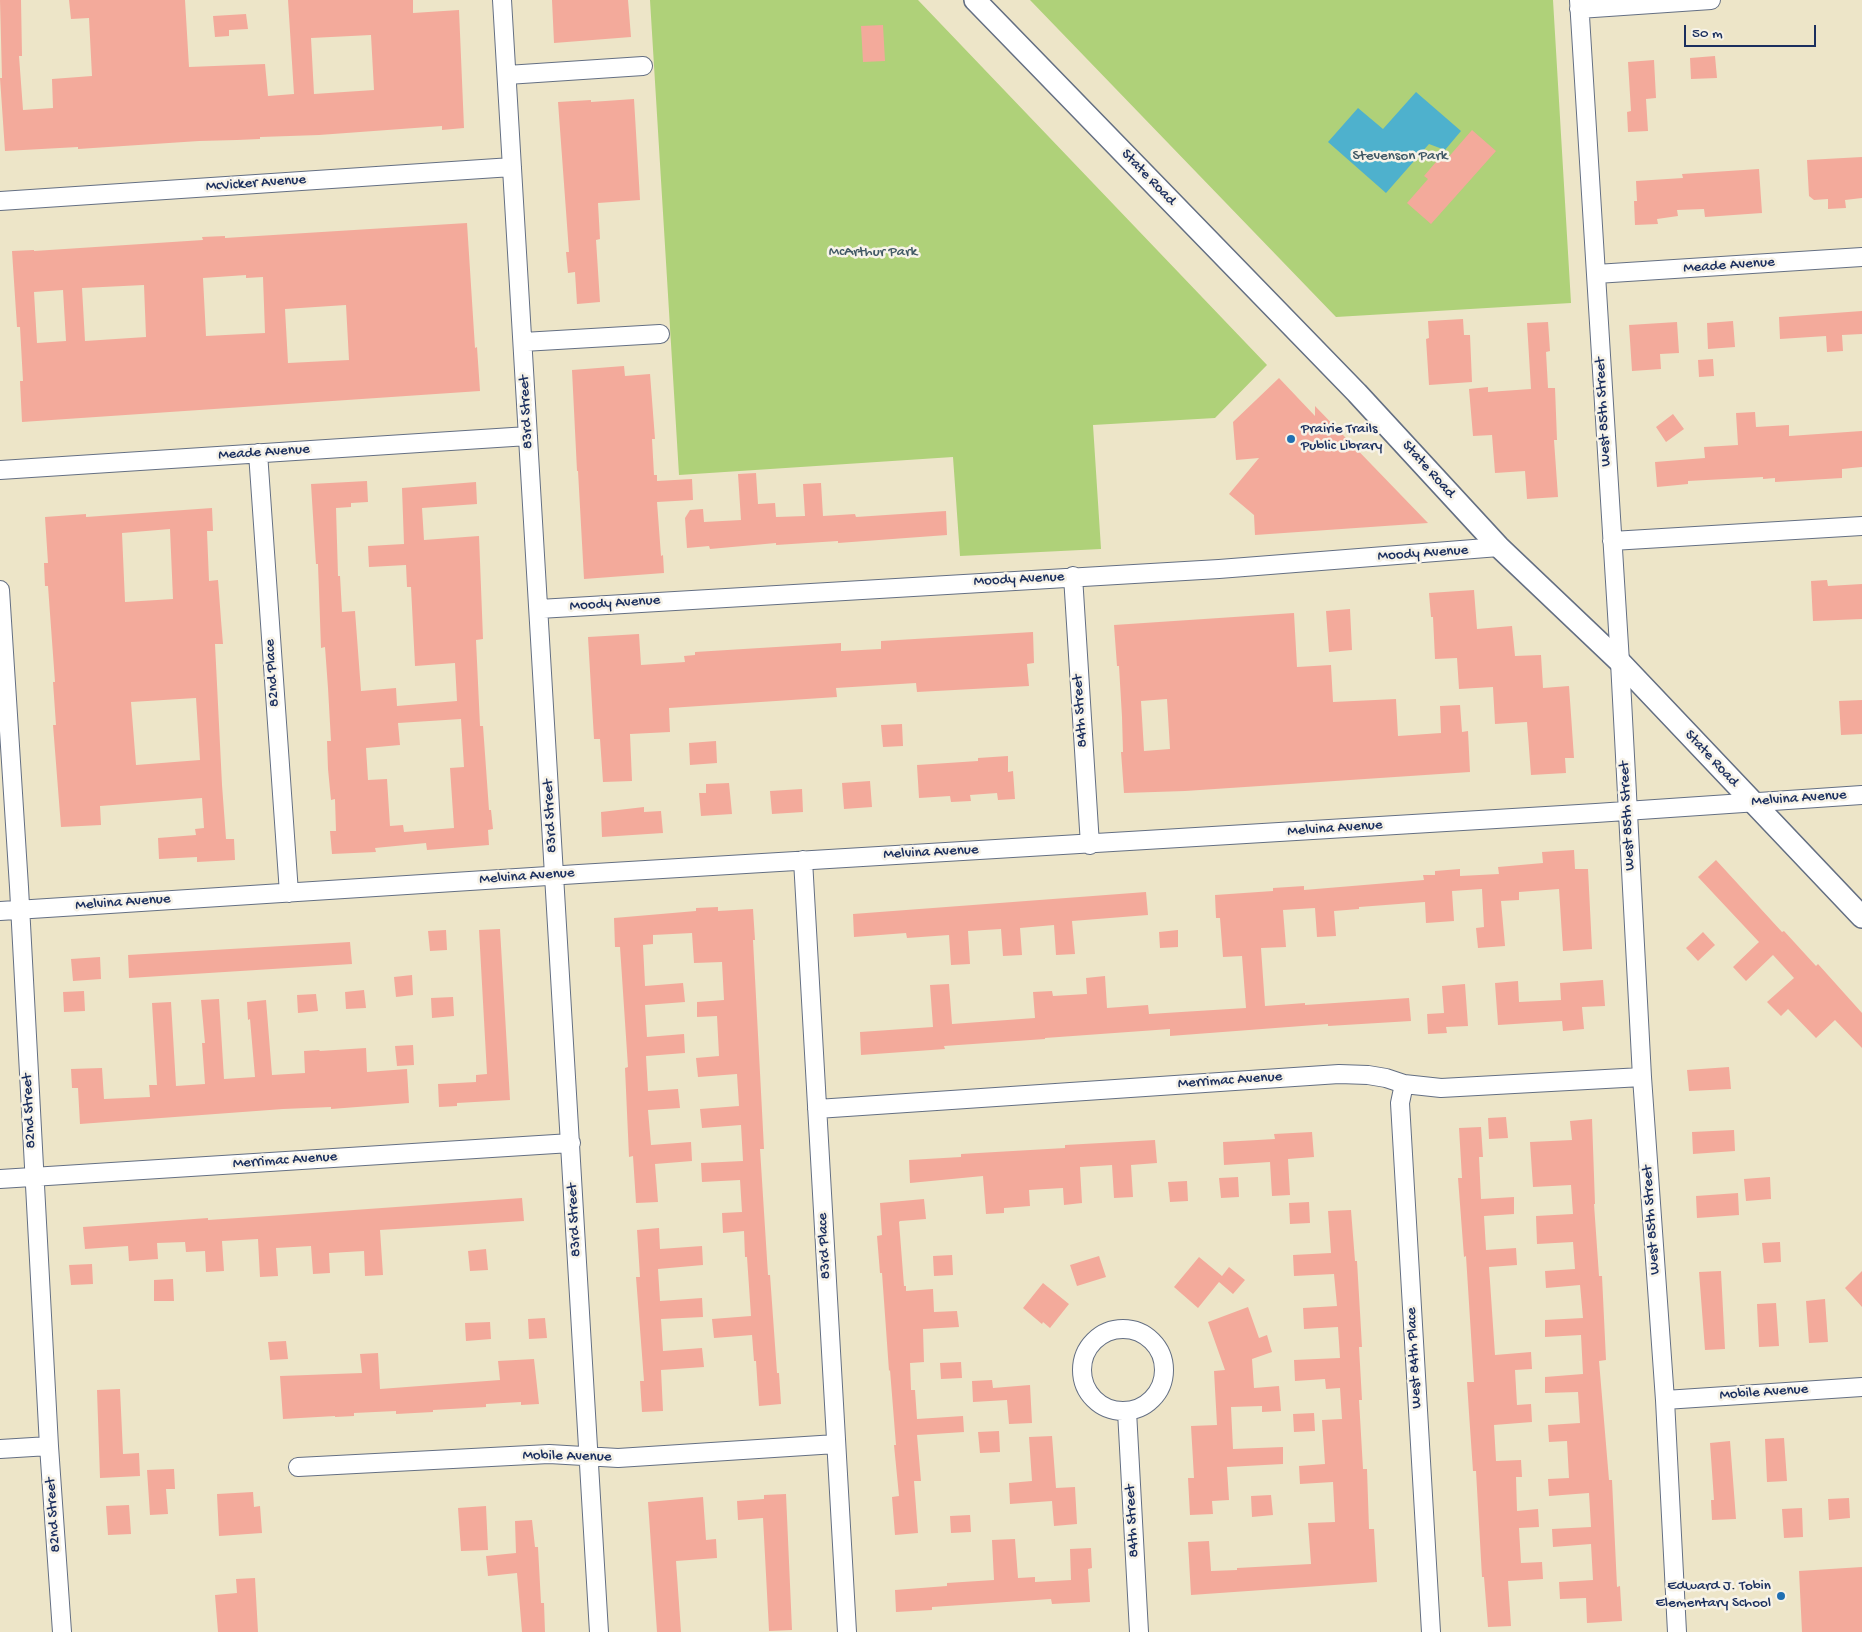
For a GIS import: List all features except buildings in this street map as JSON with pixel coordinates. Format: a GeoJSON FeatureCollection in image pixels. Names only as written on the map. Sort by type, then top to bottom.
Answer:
{"type":"FeatureCollection","features":[{"type":"Feature","properties":{"kind":"street","name":"83rd Street"},"geometry":{"type":"LineString","coordinates":[[502,0],[599,1632]]}},
{"type":"Feature","properties":{"kind":"street","name":"State Road"},"geometry":{"type":"LineString","coordinates":[[975,0],[1357,392],[1499,547],[1620,662],[1862,917]]}},
{"type":"Feature","properties":{"kind":"street"},"geometry":{"type":"LineString","coordinates":[[1579,4],[1711,0]]}},
{"type":"Feature","properties":{"kind":"street","name":"West 85th Street"},"geometry":{"type":"LineString","coordinates":[[1579,4],[1620,662],[1642,1077],[1665,1400],[1676,1632]]}},
{"type":"Feature","properties":{"kind":"street"},"geometry":{"type":"LineString","coordinates":[[507,75],[643,66]]}},
{"type":"Feature","properties":{"kind":"street","name":"McVicker Avenue"},"geometry":{"type":"LineString","coordinates":[[0,201],[512,167]]}},
{"type":"Feature","properties":{"kind":"street","name":"Meade Avenue"},"geometry":{"type":"LineString","coordinates":[[1596,274],[1862,257]]}},
{"type":"Feature","properties":{"kind":"street"},"geometry":{"type":"LineString","coordinates":[[523,342],[660,334]]}},
{"type":"Feature","properties":{"kind":"street","name":"Meade Avenue"},"geometry":{"type":"LineString","coordinates":[[0,470],[528,436]]}},
{"type":"Feature","properties":{"kind":"street","name":"82nd Place"},"geometry":{"type":"LineString","coordinates":[[258,453],[289,893]]}},
{"type":"Feature","properties":{"kind":"street"},"geometry":{"type":"LineString","coordinates":[[1612,542],[1862,526]]}},
{"type":"Feature","properties":{"kind":"street","name":"Moody Avenue"},"geometry":{"type":"LineString","coordinates":[[539,609],[1073,576],[1219,569],[1499,547]]}},
{"type":"Feature","properties":{"kind":"street","name":"84th Street"},"geometry":{"type":"LineString","coordinates":[[1073,576],[1090,845]]}},
{"type":"Feature","properties":{"kind":"street","name":"82nd Street"},"geometry":{"type":"LineString","coordinates":[[0,590],[20,909],[49,1446],[62,1632]]}},
{"type":"Feature","properties":{"kind":"street","name":"Melvina Avenue"},"geometry":{"type":"LineString","coordinates":[[0,911],[803,860],[1090,845],[1862,795]]}},
{"type":"Feature","properties":{"kind":"street","name":"83rd Place"},"geometry":{"type":"LineString","coordinates":[[803,860],[846,1632]]}},
{"type":"Feature","properties":{"kind":"street","name":"Merrimac Avenue"},"geometry":{"type":"LineString","coordinates":[[817,1110],[1339,1074],[1368,1075],[1404,1084],[1441,1088],[1642,1077]]}},
{"type":"Feature","properties":{"kind":"street","name":"West 84th Place"},"geometry":{"type":"LineString","coordinates":[[1404,1084],[1400,1103],[1431,1632]]}},
{"type":"Feature","properties":{"kind":"street","name":"Merrimac Avenue"},"geometry":{"type":"LineString","coordinates":[[0,1179],[570,1143]]}},
{"type":"Feature","properties":{"kind":"street"},"geometry":{"type":"LineString","coordinates":[[1118,1329],[1130,1329],[1151,1339],[1163,1360],[1162,1383],[1157,1393],[1138,1408],[1127,1410],[1108,1407],[1093,1397],[1086,1386],[1083,1374],[1088,1350],[1095,1340],[1106,1333],[1118,1329]]}},
{"type":"Feature","properties":{"kind":"street","name":"Mobile Avenue"},"geometry":{"type":"LineString","coordinates":[[1665,1400],[1862,1387]]}},
{"type":"Feature","properties":{"kind":"street","name":"84th Street"},"geometry":{"type":"LineString","coordinates":[[1127,1410],[1138,1632]]}},
{"type":"Feature","properties":{"kind":"street","name":"Mobile Avenue"},"geometry":{"type":"LineString","coordinates":[[298,1468],[549,1454],[618,1458],[836,1444]]}},
{"type":"Feature","properties":{"kind":"street"},"geometry":{"type":"LineString","coordinates":[[0,1449],[49,1446]]}},
{"type":"Feature","properties":{"kind":"green space","name":"McArthur Park"},"geometry":{"type":"Polygon","coordinates":[[[650,0],[918,0],[1267,365],[1215,418],[1093,425],[1101,549],[960,556],[953,457],[679,475],[650,0]]]}},
{"type":"Feature","properties":{"kind":"green space","name":"Stevenson Park"},"geometry":{"type":"Polygon","coordinates":[[[1030,0],[1553,0],[1571,303],[1336,317],[1030,0]]]}},
{"type":"Feature","properties":{"kind":"water"},"geometry":{"type":"Polygon","coordinates":[[[1416,92],[1461,131],[1445,150],[1429,144],[1386,193],[1328,142],[1358,108],[1383,129],[1416,92]]]}},
{"type":"Feature","properties":{"kind":"place","name":"Prairie Trails Public Library"},"geometry":{"type":"Point","coordinates":[1291,439]}},
{"type":"Feature","properties":{"kind":"place","name":"Edward J. Tobin Elementary School"},"geometry":{"type":"Point","coordinates":[1781,1596]}}]}
